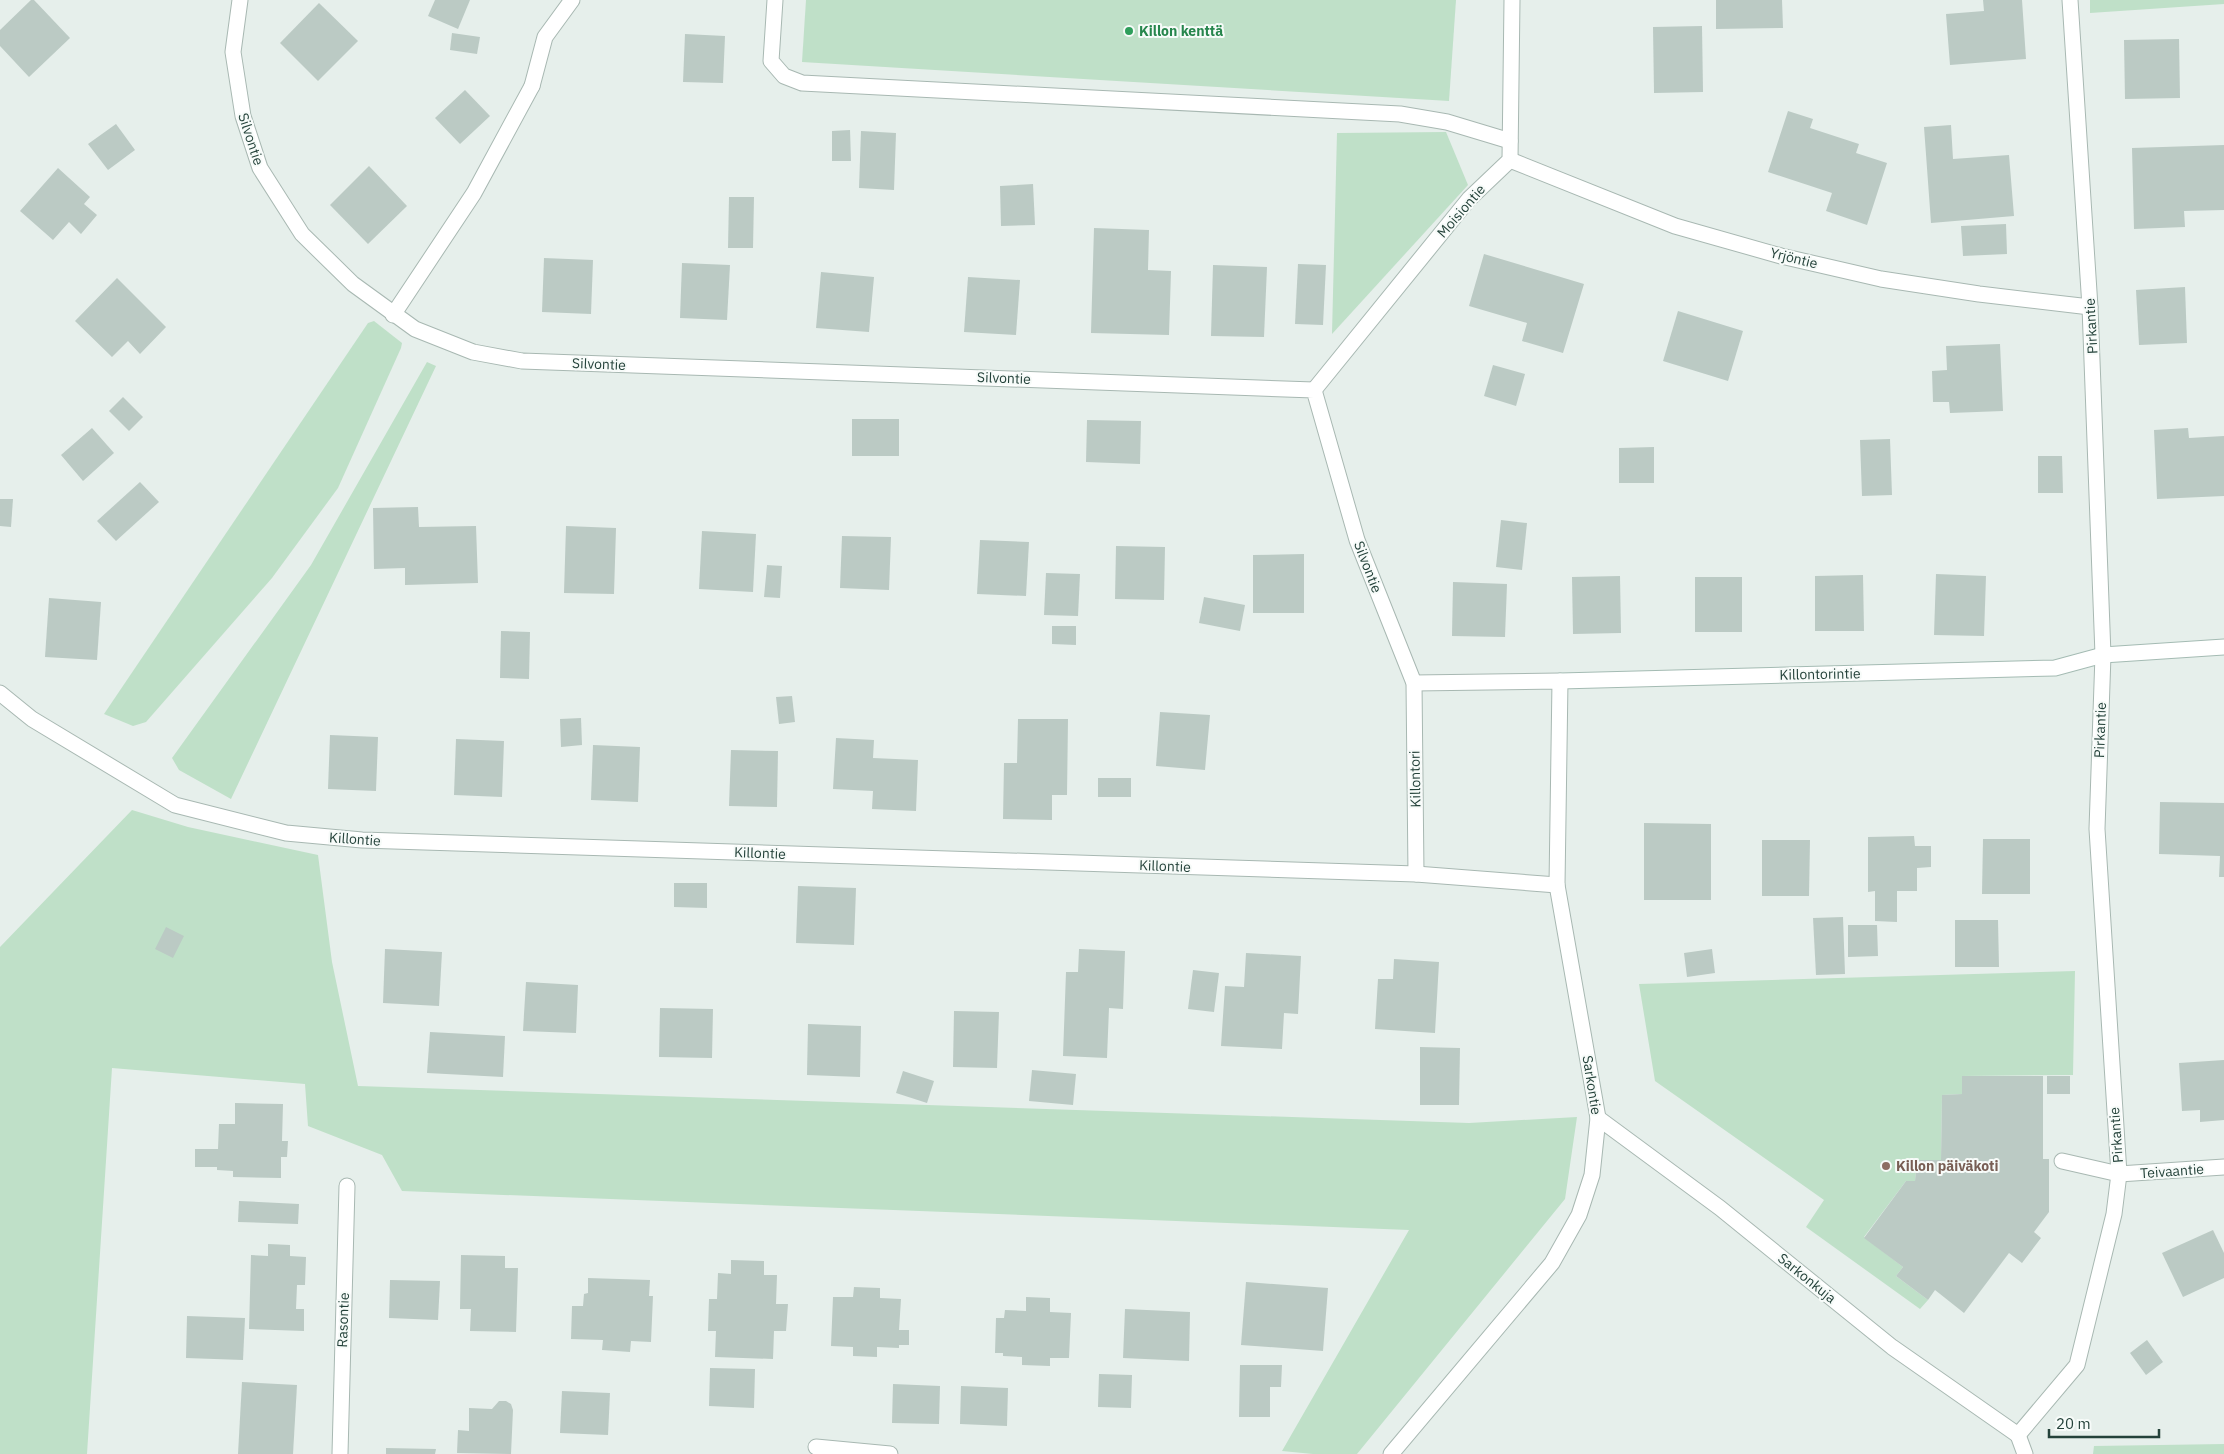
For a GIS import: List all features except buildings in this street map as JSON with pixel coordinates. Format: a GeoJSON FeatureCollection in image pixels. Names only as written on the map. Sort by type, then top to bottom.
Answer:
{"type":"FeatureCollection","features":[{"type":"Feature","properties":{"kind":"street","name":"Silvontie"},"geometry":{"type":"LineString","coordinates":[[240,0],[233,52],[242,116],[260,168],[302,234],[353,284],[394,315],[415,329],[474,352],[522,361],[1314,390],[1357,540],[1414,683]]}},
{"type":"Feature","properties":{"kind":"street"},"geometry":{"type":"LineString","coordinates":[[394,315],[474,192],[532,86],[545,36],[572,0]]}},
{"type":"Feature","properties":{"kind":"street"},"geometry":{"type":"LineString","coordinates":[[775,0],[771,61],[784,76],[802,83],[1400,114],[1447,122],[1510,141]]}},
{"type":"Feature","properties":{"kind":"street"},"geometry":{"type":"LineString","coordinates":[[1510,160],[1512,0]]}},
{"type":"Feature","properties":{"kind":"street","name":"Pirkantie"},"geometry":{"type":"LineString","coordinates":[[2018,1435],[2077,1365],[2114,1214],[2119,1174],[2097,829],[2103,655],[2090,307],[2070,0]]}},
{"type":"Feature","properties":{"kind":"street","name":"Yrjöntie"},"geometry":{"type":"LineString","coordinates":[[1510,160],[1676,226],[1781,256],[1881,279],[1978,294],[2090,307]]}},
{"type":"Feature","properties":{"kind":"street","name":"Moisiontie"},"geometry":{"type":"LineString","coordinates":[[1314,390],[1469,199],[1510,160]]}},
{"type":"Feature","properties":{"kind":"street","name":"Killontorintie"},"geometry":{"type":"LineString","coordinates":[[1414,683],[2055,668],[2103,655],[2224,646]]}},
{"type":"Feature","properties":{"kind":"street","name":"Sarkontie"},"geometry":{"type":"LineString","coordinates":[[1391,1454],[1552,1263],[1579,1215],[1592,1175],[1598,1118],[1556,885],[1560,681]]}},
{"type":"Feature","properties":{"kind":"street","name":"Killontori"},"geometry":{"type":"LineString","coordinates":[[1414,683],[1416,874]]}},
{"type":"Feature","properties":{"kind":"street","name":"Killontie"},"geometry":{"type":"LineString","coordinates":[[0,693],[32,719],[175,804],[286,833],[381,841],[1416,874],[1556,885]]}},
{"type":"Feature","properties":{"kind":"street","name":"Sarkonkuja"},"geometry":{"type":"LineString","coordinates":[[1598,1118],[1720,1208],[1892,1347],[2018,1435]]}},
{"type":"Feature","properties":{"kind":"street","name":"Teivaantie"},"geometry":{"type":"LineString","coordinates":[[2062,1161],[2119,1174],[2224,1167]]}},
{"type":"Feature","properties":{"kind":"street","name":"Rasontie"},"geometry":{"type":"LineString","coordinates":[[340,1454],[347,1186]]}},
{"type":"Feature","properties":{"kind":"street"},"geometry":{"type":"LineString","coordinates":[[2018,1435],[2025,1454]]}},
{"type":"Feature","properties":{"kind":"street"},"geometry":{"type":"LineString","coordinates":[[816,1447],[890,1454]]}},
{"type":"Feature","properties":{"kind":"green space","name":"Killon kenttä"},"geometry":{"type":"Polygon","coordinates":[[[806,0],[1456,0],[1449,101],[802,62],[806,0]]]}},
{"type":"Feature","properties":{"kind":"green space"},"geometry":{"type":"Polygon","coordinates":[[[2090,0],[2224,0],[2224,4],[2090,13],[2090,0]]]}},
{"type":"Feature","properties":{"kind":"green space"},"geometry":{"type":"Polygon","coordinates":[[[1446,132],[1468,185],[1332,334],[1337,133],[1446,132]]]}},
{"type":"Feature","properties":{"kind":"green space"},"geometry":{"type":"Polygon","coordinates":[[[374,321],[402,343],[401,348],[338,488],[272,578],[146,722],[133,726],[104,714],[368,323],[374,321]]]}},
{"type":"Feature","properties":{"kind":"green space"},"geometry":{"type":"Polygon","coordinates":[[[427,362],[436,366],[231,799],[179,770],[172,758],[311,565],[427,362]]]}},
{"type":"Feature","properties":{"kind":"green space"},"geometry":{"type":"Polygon","coordinates":[[[132,810],[188,827],[318,855],[332,962],[358,1086],[1469,1123],[1577,1117],[1565,1199],[1357,1454],[1313,1454],[1282,1451],[1409,1230],[402,1191],[382,1155],[308,1126],[305,1084],[112,1068],[87,1454],[0,1454],[0,947],[132,810]]]}},
{"type":"Feature","properties":{"kind":"green space"},"geometry":{"type":"Polygon","coordinates":[[[2075,971],[2073,1075],[1962,1076],[1962,1094],[1942,1095],[1941,1160],[1917,1160],[1915,1181],[1906,1181],[1864,1237],[1903,1267],[1896,1276],[1928,1300],[1920,1309],[1806,1227],[1824,1200],[1655,1081],[1639,984],[2075,971]]]}},
{"type":"Feature","properties":{"kind":"green space"},"geometry":{"type":"Polygon","coordinates":[[[2224,1444],[2224,1454],[2093,1454],[2094,1446],[2224,1444]]]}},
{"type":"Feature","properties":{"kind":"place","name":"Killon kenttä"},"geometry":{"type":"Point","coordinates":[1129,31]}},
{"type":"Feature","properties":{"kind":"place","name":"Killon päiväkoti"},"geometry":{"type":"Point","coordinates":[1886,1166]}}]}
